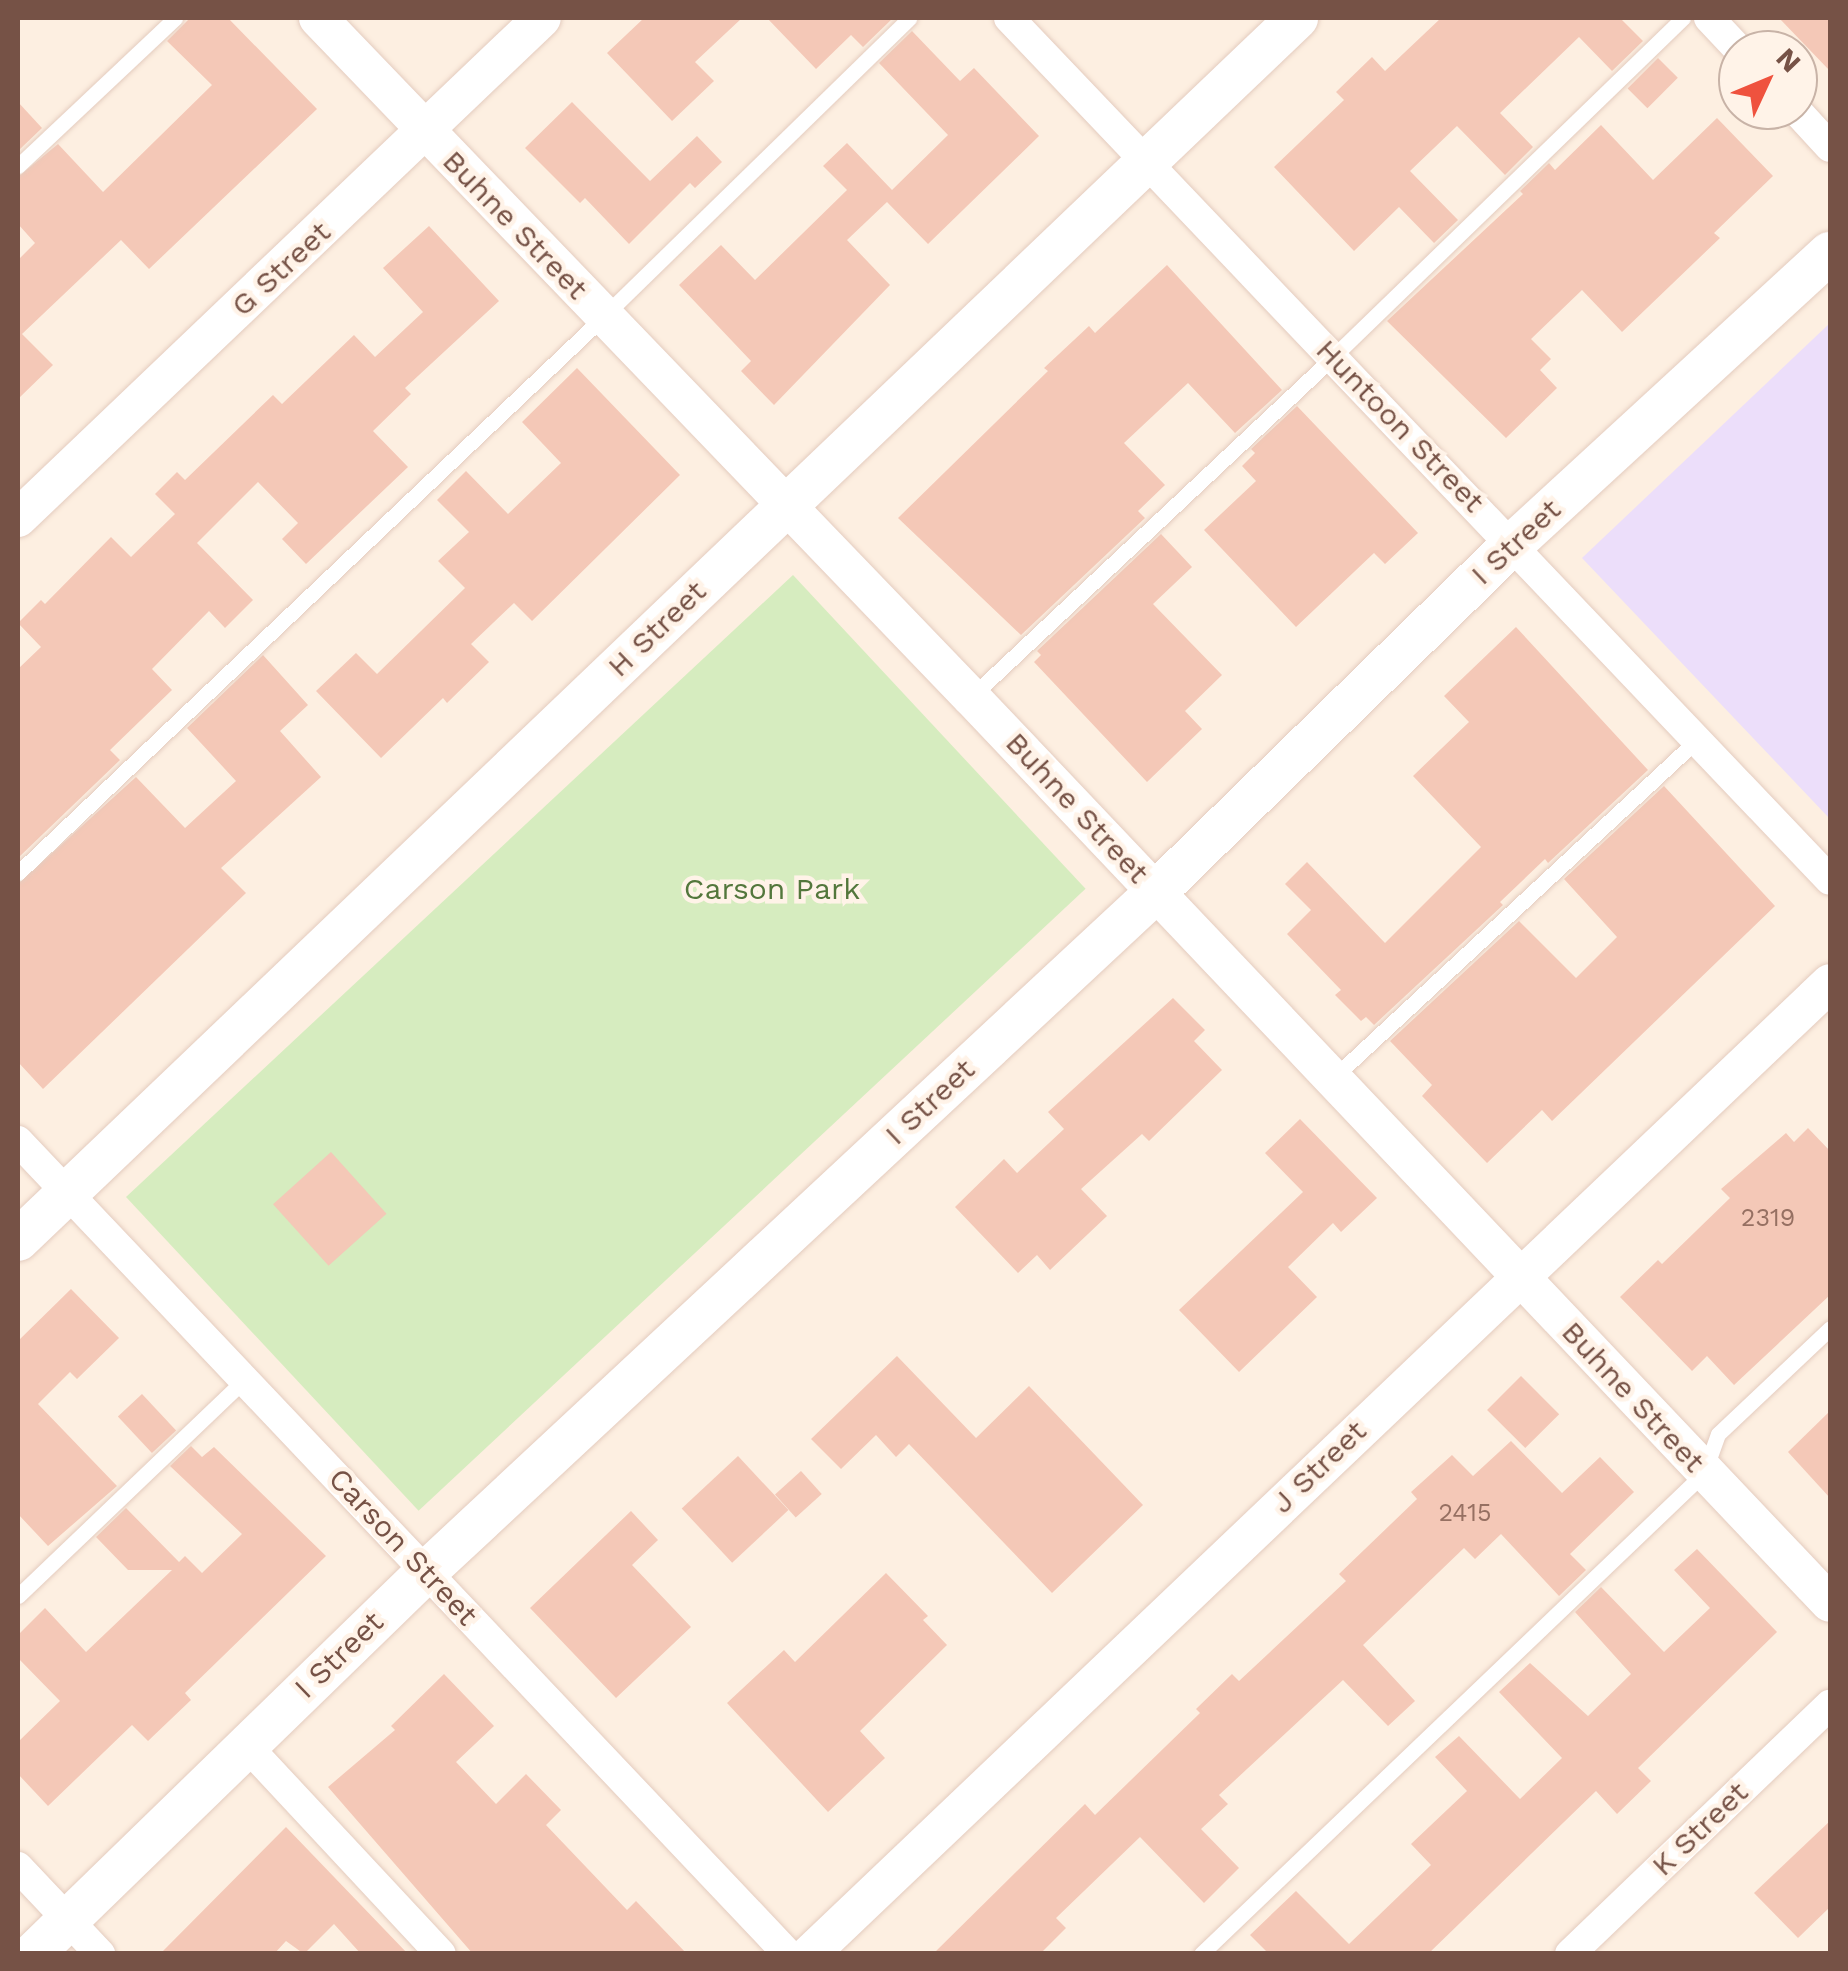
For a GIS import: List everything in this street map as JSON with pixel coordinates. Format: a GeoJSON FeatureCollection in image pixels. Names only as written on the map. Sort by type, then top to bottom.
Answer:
{"type":"FeatureCollection","features":[{"type":"Feature","properties":{"kind":"main road","name":"H Street"},"geometry":{"type":"LineString","coordinates":[[18,1240],[1297,18]]}},
{"type":"Feature","properties":{"kind":"main road","name":"I Street"},"geometry":{"type":"LineString","coordinates":[[32,1954],[426,1572],[1156,892],[1513,544],[1830,253]]}},
{"type":"Feature","properties":{"kind":"street","name":"Buhne Street"},"geometry":{"type":"LineString","coordinates":[[318,18],[971,697],[1830,1604]]}},
{"type":"Feature","properties":{"kind":"street","name":"G Street"},"geometry":{"type":"LineString","coordinates":[[18,518],[542,18]]}},
{"type":"Feature","properties":{"kind":"street","name":"Huntoon Street"},"geometry":{"type":"LineString","coordinates":[[1009,18],[1830,880]]}},
{"type":"Feature","properties":{"kind":"street","name":"J Street"},"geometry":{"type":"LineString","coordinates":[[810,1954],[1830,984]]}},
{"type":"Feature","properties":{"kind":"street","name":"Carson Street"},"geometry":{"type":"LineString","coordinates":[[18,1141],[788,1954]]}},
{"type":"Feature","properties":{"kind":"street","name":"K Street"},"geometry":{"type":"LineString","coordinates":[[1570,1954],[1830,1705]]}},
{"type":"Feature","properties":{"kind":"street"},"geometry":{"type":"LineString","coordinates":[[245,1744],[441,1954]]}},
{"type":"Feature","properties":{"kind":"street"},"geometry":{"type":"LineString","coordinates":[[18,1867],[100,1954]]}},
{"type":"Feature","properties":{"kind":"lane"},"geometry":{"type":"LineString","coordinates":[[18,166],[175,18]]}},
{"type":"Feature","properties":{"kind":"lane"},"geometry":{"type":"LineString","coordinates":[[18,873],[603,317],[910,18]]}},
{"type":"Feature","properties":{"kind":"lane"},"geometry":{"type":"LineString","coordinates":[[971,697],[1334,356],[1684,18]]}},
{"type":"Feature","properties":{"kind":"lane"},"geometry":{"type":"LineString","coordinates":[[1332,1079],[1698,739]]}},
{"type":"Feature","properties":{"kind":"lane"},"geometry":{"type":"LineString","coordinates":[[1200,1954],[1704,1473],[1718,1434],[1830,1328]]}},
{"type":"Feature","properties":{"kind":"lane"},"geometry":{"type":"LineString","coordinates":[[18,1596],[244,1380]]}},
{"type":"Feature","properties":{"kind":"shaded area"},"geometry":{"type":"Polygon","coordinates":[[[1830,323],[1830,819],[1582,558],[1830,323]]]}},
{"type":"Feature","properties":{"kind":"green space","name":"Carson Park"},"geometry":{"type":"Polygon","coordinates":[[[793,575],[1086,889],[419,1511],[126,1197],[793,575]]]}},
{"type":"Feature","properties":{"kind":"building"},"geometry":{"type":"Polygon","coordinates":[[[190,18],[228,18],[317,109],[149,269],[121,240],[22,334],[53,365],[18,399],[18,260],[35,243],[18,224],[18,177],[58,144],[103,192],[212,85],[167,41],[190,18]]]}},
{"type":"Feature","properties":{"kind":"building"},"geometry":{"type":"Polygon","coordinates":[[[644,18],[742,18],[695,62],[714,81],[672,121],[607,53],[644,18]]]}},
{"type":"Feature","properties":{"kind":"building"},"geometry":{"type":"Polygon","coordinates":[[[767,18],[893,18],[863,47],[851,35],[816,69],[767,18]]]}},
{"type":"Feature","properties":{"kind":"building"},"geometry":{"type":"Polygon","coordinates":[[[1441,18],[1620,18],[1643,41],[1612,71],[1579,37],[1500,113],[1533,147],[1505,175],[1457,126],[1410,171],[1458,220],[1434,243],[1399,207],[1354,251],[1274,167],[1344,100],[1336,92],[1372,57],[1385,71],[1441,18]]]}},
{"type":"Feature","properties":{"kind":"building"},"geometry":{"type":"Polygon","coordinates":[[[1779,18],[1830,18],[1830,71],[1818,59],[1818,30],[1791,30],[1779,18]]]}},
{"type":"Feature","properties":{"kind":"building"},"geometry":{"type":"Polygon","coordinates":[[[912,31],[960,81],[974,68],[1039,136],[928,244],[887,202],[847,240],[890,285],[774,405],[741,371],[751,361],[679,285],[721,245],[755,280],[847,190],[823,166],[847,143],[892,190],[948,135],[879,63],[912,31]]]}},
{"type":"Feature","properties":{"kind":"building"},"geometry":{"type":"Polygon","coordinates":[[[1658,58],[1678,78],[1647,108],[1628,88],[1658,58]]]}},
{"type":"Feature","properties":{"kind":"building"},"geometry":{"type":"Polygon","coordinates":[[[18,102],[42,128],[18,151],[18,102]]]}},
{"type":"Feature","properties":{"kind":"building"},"geometry":{"type":"Polygon","coordinates":[[[572,102],[650,181],[697,136],[722,162],[695,188],[690,183],[629,244],[585,198],[580,203],[525,148],[572,102]]]}},
{"type":"Feature","properties":{"kind":"building"},"geometry":{"type":"Polygon","coordinates":[[[1717,118],[1718,130],[1729,130],[1773,176],[1714,233],[1720,238],[1622,332],[1582,290],[1531,339],[1551,359],[1540,370],[1557,388],[1506,438],[1387,321],[1523,194],[1520,191],[1549,163],[1555,170],[1601,125],[1653,180],[1717,118]]]}},
{"type":"Feature","properties":{"kind":"building"},"geometry":{"type":"Polygon","coordinates":[[[429,226],[499,301],[405,388],[411,394],[373,431],[408,467],[306,564],[282,539],[298,523],[258,482],[197,543],[253,600],[225,628],[209,611],[152,669],[172,690],[110,750],[120,760],[18,858],[18,669],[41,647],[18,623],[41,600],[45,604],[111,537],[131,557],[175,514],[155,494],[177,472],[185,480],[273,395],[282,404],[354,335],[375,357],[423,312],[383,268],[429,226]]]}},
{"type":"Feature","properties":{"kind":"building"},"geometry":{"type":"Polygon","coordinates":[[[1167,265],[1282,390],[1235,433],[1188,383],[1124,443],[1165,485],[1138,511],[1145,518],[1021,635],[898,518],[1048,371],[1044,368],[1089,326],[1095,333],[1167,265]]]}},
{"type":"Feature","properties":{"kind":"building"},"geometry":{"type":"Polygon","coordinates":[[[577,368],[680,475],[532,621],[514,603],[471,644],[489,662],[447,703],[443,698],[381,758],[316,691],[356,653],[377,674],[465,588],[438,561],[469,532],[437,500],[466,471],[508,514],[561,463],[522,422],[577,368]]]}},
{"type":"Feature","properties":{"kind":"building"},"geometry":{"type":"Polygon","coordinates":[[[1297,406],[1418,533],[1385,564],[1374,553],[1296,627],[1204,530],[1256,481],[1242,466],[1255,453],[1251,449],[1297,406]]]}},
{"type":"Feature","properties":{"kind":"building"},"geometry":{"type":"Polygon","coordinates":[[[1161,534],[1192,567],[1153,604],[1222,675],[1185,711],[1202,729],[1147,782],[1034,662],[1041,655],[1037,651],[1161,534]]]}},
{"type":"Feature","properties":{"kind":"building"},"geometry":{"type":"Polygon","coordinates":[[[1516,627],[1648,770],[1548,863],[1545,859],[1500,902],[1503,905],[1374,1025],[1366,1017],[1361,1021],[1335,995],[1341,990],[1287,934],[1311,910],[1285,884],[1307,862],[1385,943],[1481,847],[1413,776],[1469,722],[1444,696],[1516,627]]]}},
{"type":"Feature","properties":{"kind":"building"},"geometry":{"type":"Polygon","coordinates":[[[263,655],[308,705],[280,731],[321,777],[221,868],[246,893],[43,1089],[18,1062],[18,884],[136,777],[185,828],[236,781],[187,728],[263,655]]]}},
{"type":"Feature","properties":{"kind":"building"},"geometry":{"type":"Polygon","coordinates":[[[1664,786],[1775,906],[1552,1121],[1542,1110],[1487,1163],[1422,1096],[1432,1085],[1390,1041],[1519,921],[1576,978],[1617,937],[1564,879],[1664,786]]]}},
{"type":"Feature","properties":{"kind":"building"},"geometry":{"type":"Polygon","coordinates":[[[1173,998],[1205,1030],[1194,1041],[1222,1070],[1149,1141],[1142,1134],[1081,1189],[1107,1216],[1050,1270],[1037,1255],[1018,1273],[955,1207],[1004,1159],[1017,1173],[1064,1129],[1048,1112],[1173,998]]]}},
{"type":"Feature","properties":{"kind":"building"},"geometry":{"type":"Polygon","coordinates":[[[1300,1119],[1377,1198],[1341,1232],[1333,1223],[1288,1267],[1317,1297],[1239,1372],[1179,1310],[1303,1192],[1265,1153],[1300,1119]]]}},
{"type":"Feature","properties":{"kind":"building"},"geometry":{"type":"Polygon","coordinates":[[[1808,1128],[1830,1151],[1830,1295],[1734,1385],[1707,1356],[1692,1371],[1620,1297],[1658,1260],[1662,1264],[1730,1198],[1721,1189],[1786,1133],[1794,1142],[1808,1128]]]}},
{"type":"Feature","properties":{"kind":"building"},"geometry":{"type":"Polygon","coordinates":[[[331,1152],[387,1214],[329,1266],[273,1204],[331,1152]]]}},
{"type":"Feature","properties":{"kind":"building"},"geometry":{"type":"Polygon","coordinates":[[[71,1289],[119,1338],[77,1379],[70,1372],[38,1404],[117,1486],[48,1546],[18,1514],[18,1341],[71,1289]]]}},
{"type":"Feature","properties":{"kind":"building"},"geometry":{"type":"Polygon","coordinates":[[[897,1356],[976,1438],[1029,1386],[1143,1505],[1052,1593],[909,1444],[896,1457],[876,1435],[841,1469],[811,1439],[897,1356]]]}},
{"type":"Feature","properties":{"kind":"building"},"geometry":{"type":"Polygon","coordinates":[[[1521,1376],[1559,1414],[1525,1448],[1487,1410],[1521,1376]]]}},
{"type":"Feature","properties":{"kind":"building"},"geometry":{"type":"Polygon","coordinates":[[[142,1394],[176,1431],[152,1453],[118,1417],[142,1394]]]}},
{"type":"Feature","properties":{"kind":"building"},"geometry":{"type":"Polygon","coordinates":[[[1830,1411],[1830,1498],[1788,1452],[1830,1411]]]}},
{"type":"Feature","properties":{"kind":"building"},"geometry":{"type":"Polygon","coordinates":[[[1511,1441],[1562,1493],[1600,1457],[1634,1492],[1570,1554],[1586,1570],[1559,1596],[1501,1534],[1475,1559],[1464,1548],[1363,1645],[1415,1701],[1388,1726],[1343,1680],[1219,1795],[1228,1804],[1201,1829],[1239,1868],[1204,1903],[1140,1837],[1056,1918],[1066,1928],[1040,1954],[933,1954],[1085,1804],[1095,1815],[1200,1713],[1196,1709],[1232,1674],[1239,1681],[1346,1581],[1339,1574],[1417,1499],[1411,1492],[1452,1455],[1473,1476],[1511,1441]]]}},
{"type":"Feature","properties":{"kind":"building"},"geometry":{"type":"Polygon","coordinates":[[[191,1446],[202,1457],[214,1447],[326,1556],[185,1693],[191,1700],[148,1741],[132,1725],[48,1806],[18,1774],[18,1742],[60,1701],[18,1658],[18,1635],[45,1608],[86,1652],[172,1570],[128,1570],[96,1537],[126,1508],[179,1562],[185,1556],[202,1573],[242,1534],[170,1466],[191,1446]]]}},
{"type":"Feature","properties":{"kind":"building"},"geometry":{"type":"Polygon","coordinates":[[[738,1456],[788,1510],[732,1563],[682,1509],[738,1456]]]}},
{"type":"Feature","properties":{"kind":"building"},"geometry":{"type":"Polygon","coordinates":[[[801,1471],[822,1494],[796,1517],[775,1494],[801,1471]]]}},
{"type":"Feature","properties":{"kind":"building"},"geometry":{"type":"Polygon","coordinates":[[[631,1511],[658,1540],[632,1565],[691,1627],[616,1698],[530,1608],[631,1511]]]}},
{"type":"Feature","properties":{"kind":"building"},"geometry":{"type":"Polygon","coordinates":[[[1697,1549],[1777,1632],[1638,1768],[1651,1781],[1617,1814],[1596,1791],[1428,1954],[1269,1954],[1250,1935],[1296,1891],[1349,1944],[1431,1865],[1411,1844],[1467,1791],[1435,1757],[1459,1736],[1520,1799],[1562,1758],[1499,1692],[1530,1663],[1588,1716],[1631,1674],[1575,1612],[1601,1587],[1664,1652],[1710,1608],[1674,1570],[1697,1549]]]}},
{"type":"Feature","properties":{"kind":"building"},"geometry":{"type":"Polygon","coordinates":[[[886,1573],[928,1616],[923,1620],[947,1645],[860,1731],[885,1758],[828,1812],[727,1703],[784,1650],[795,1662],[886,1573]]]}},
{"type":"Feature","properties":{"kind":"building"},"geometry":{"type":"Polygon","coordinates":[[[444,1674],[494,1726],[456,1762],[496,1804],[526,1774],[561,1810],[546,1825],[627,1910],[636,1901],[687,1954],[473,1954],[328,1787],[395,1730],[391,1726],[444,1674]]]}},
{"type":"Feature","properties":{"kind":"building"},"geometry":{"type":"Polygon","coordinates":[[[1830,1821],[1830,1907],[1798,1938],[1754,1893],[1830,1821]]]}},
{"type":"Feature","properties":{"kind":"building"},"geometry":{"type":"Polygon","coordinates":[[[286,1827],[408,1954],[361,1954],[334,1924],[304,1954],[286,1941],[274,1954],[160,1954],[286,1827]]]}}]}
